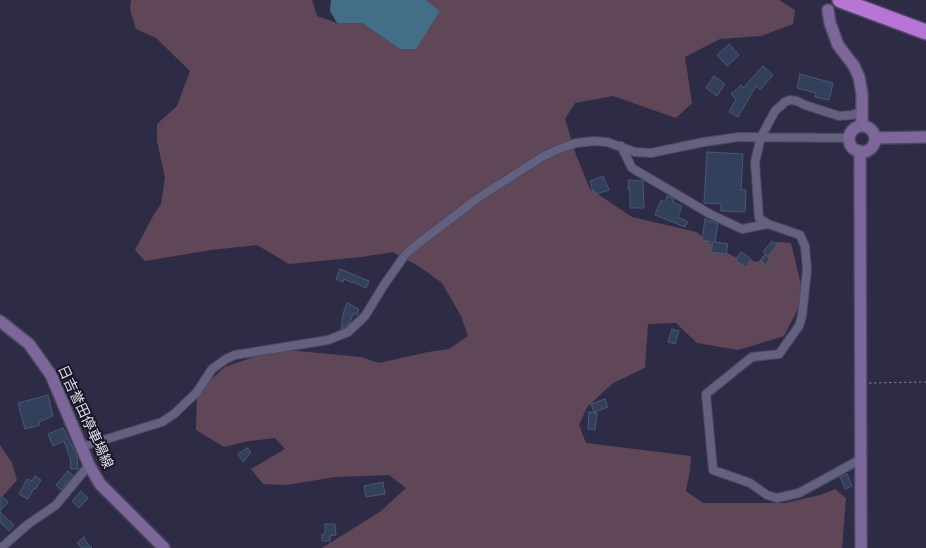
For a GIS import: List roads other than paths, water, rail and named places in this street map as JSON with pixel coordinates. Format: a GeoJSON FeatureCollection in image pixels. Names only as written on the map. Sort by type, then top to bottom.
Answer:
{"type":"FeatureCollection","features":[{"type":"Feature","properties":{"kind":"highway"},"geometry":{"type":"LineString","coordinates":[[840,0],[926,32]]}},
{"type":"Feature","properties":{"kind":"street"},"geometry":{"type":"LineString","coordinates":[[828,10],[838,46],[860,77],[863,111],[862,126]]}},
{"type":"Feature","properties":{"kind":"street"},"geometry":{"type":"LineString","coordinates":[[861,459],[799,493],[776,498],[767,495],[750,483],[713,470],[706,394],[752,357],[779,354],[799,326],[802,316],[807,270],[805,246],[800,235],[768,224],[760,218],[755,162],[761,137],[775,111],[790,100],[839,116],[863,111]]}},
{"type":"Feature","properties":{"kind":"street"},"geometry":{"type":"LineString","coordinates":[[862,126],[870,128],[875,138],[872,148],[860,151],[853,148],[850,138],[854,129],[862,126]]}},
{"type":"Feature","properties":{"kind":"street"},"geometry":{"type":"LineString","coordinates":[[81,447],[162,422],[174,414],[197,392],[212,369],[235,355],[328,340],[348,332],[365,316],[384,285],[405,256],[415,246],[478,198],[542,157],[559,149],[576,143],[594,141],[608,142],[635,152],[651,153],[739,137],[850,138]]}},
{"type":"Feature","properties":{"kind":"street"},"geometry":{"type":"LineString","coordinates":[[875,138],[926,137]]}},
{"type":"Feature","properties":{"kind":"street"},"geometry":{"type":"LineString","coordinates":[[620,146],[632,168],[710,214],[742,229],[768,224]]}},
{"type":"Feature","properties":{"kind":"street"},"geometry":{"type":"LineString","coordinates":[[860,151],[861,548]]}},
{"type":"Feature","properties":{"kind":"street","name":"日吉誉田停車場線"},"geometry":{"type":"LineString","coordinates":[[0,321],[29,344],[51,375],[88,465],[100,484],[159,547]]}},
{"type":"Feature","properties":{"kind":"street"},"geometry":{"type":"LineString","coordinates":[[1,548],[27,525],[56,505],[88,465]]}},
{"type":"Feature","properties":{"kind":"water"},"geometry":{"type":"Polygon","coordinates":[[[331,0],[426,0],[440,11],[416,49],[400,49],[362,23],[337,23],[330,11],[331,0]]]}}]}
